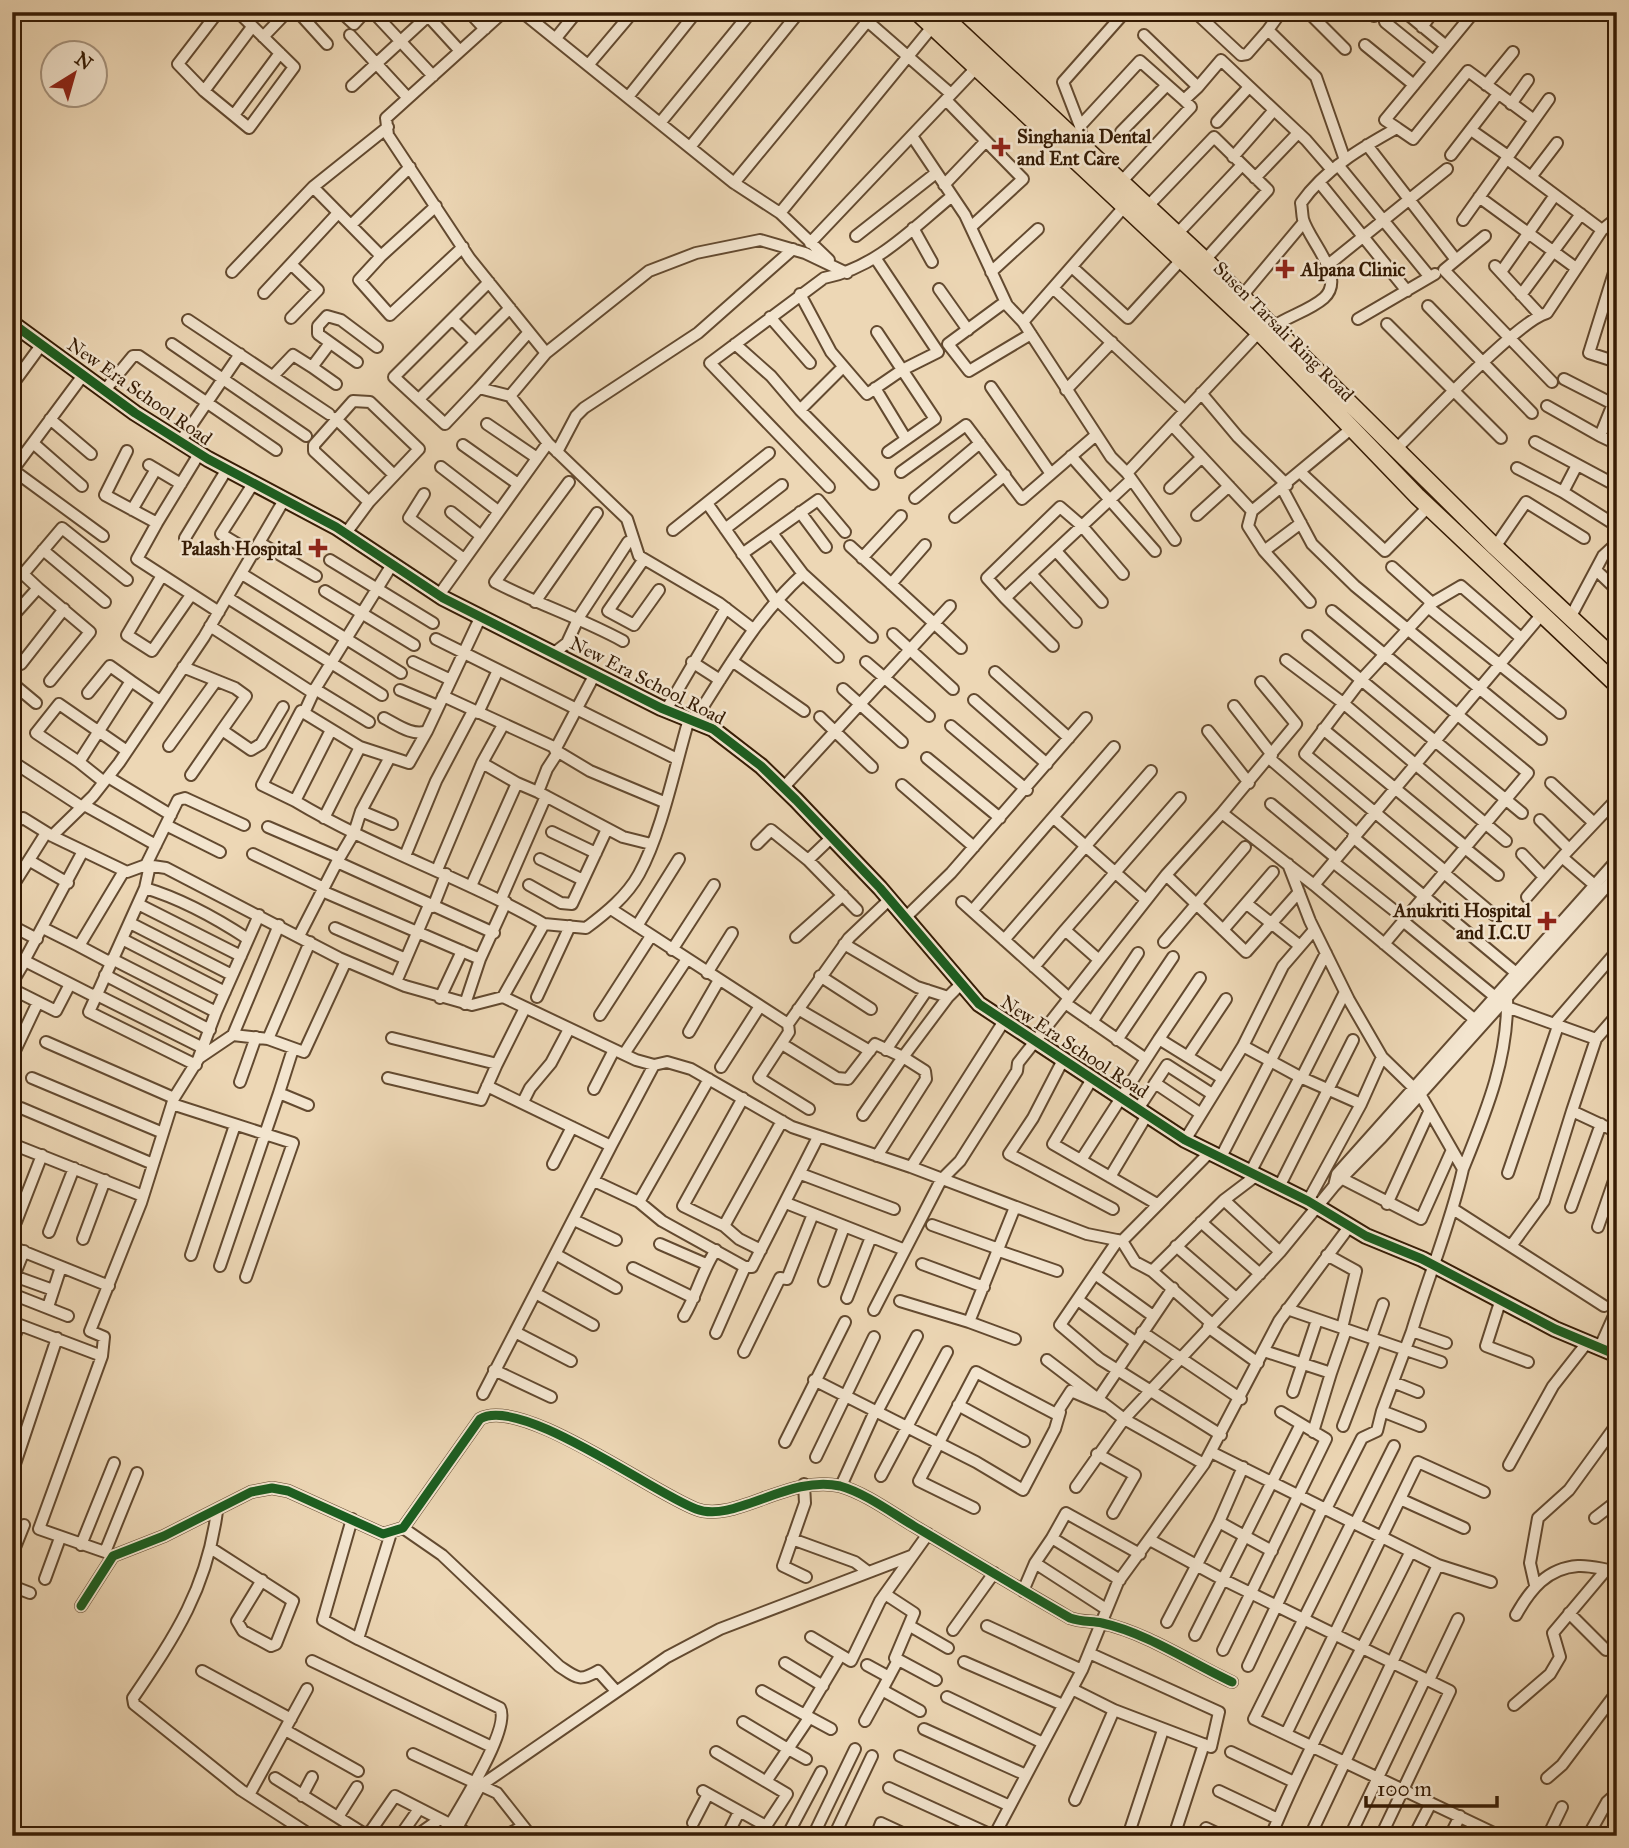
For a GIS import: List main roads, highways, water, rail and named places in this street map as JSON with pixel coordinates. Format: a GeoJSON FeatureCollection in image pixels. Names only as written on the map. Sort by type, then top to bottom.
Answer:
{"type":"FeatureCollection","features":[{"type":"Feature","properties":{"kind":"main road","name":"Susen Tarsali Ring Road"},"geometry":{"type":"LineString","coordinates":[[917,12],[936,19],[1082,144],[1149,206],[1242,296],[1265,331],[1352,428],[1429,507],[1617,685]]}},
{"type":"Feature","properties":{"kind":"main road","name":"Susen Tarsali Ring Road"},"geometry":{"type":"LineString","coordinates":[[936,19],[976,68],[1181,260],[1265,331],[1395,450],[1494,547],[1617,661]]}},
{"type":"Feature","properties":{"kind":"place","name":"Singhania Dental and Ent Care"},"geometry":{"type":"Point","coordinates":[1001,147]}},
{"type":"Feature","properties":{"kind":"place","name":"Alpana Clinic"},"geometry":{"type":"Point","coordinates":[1285,269]}},
{"type":"Feature","properties":{"kind":"place","name":"Palash Hospital"},"geometry":{"type":"Point","coordinates":[318,548]}},
{"type":"Feature","properties":{"kind":"place","name":"Anukriti Hospital and I.C.U"},"geometry":{"type":"Point","coordinates":[1547,921]}}]}
